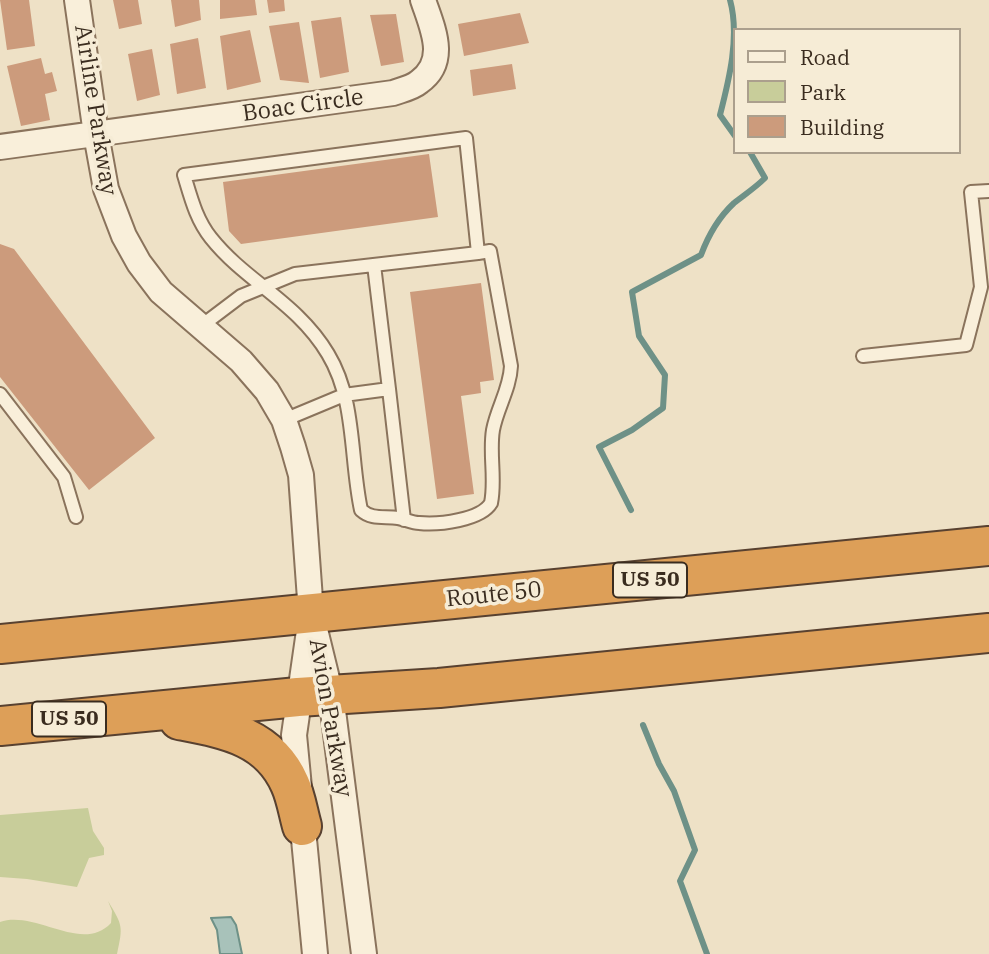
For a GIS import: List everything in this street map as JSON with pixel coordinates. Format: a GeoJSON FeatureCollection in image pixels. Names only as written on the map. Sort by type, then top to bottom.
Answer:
{"type":"FeatureCollection","features":[{"type":"Feature","properties":{"kind":"highway","name":"Route 50"},"geometry":{"type":"LineString","coordinates":[[0,644],[989,546]]}},
{"type":"Feature","properties":{"kind":"highway","name":"US 50"},"geometry":{"type":"LineString","coordinates":[[0,726],[315,696],[439,688],[989,633]]}},
{"type":"Feature","properties":{"kind":"highway"},"geometry":{"type":"LineString","coordinates":[[139,712],[229,730],[245,737],[278,762],[291,785],[302,826]]}},
{"type":"Feature","properties":{"kind":"street","name":"Airline Parkway"},"geometry":{"type":"LineString","coordinates":[[77,0],[106,189],[124,236],[139,263],[161,292],[241,361],[267,391],[284,420],[301,475],[311,614]]}},
{"type":"Feature","properties":{"kind":"street","name":"Boac Circle"},"geometry":{"type":"LineString","coordinates":[[0,147],[393,93],[418,83],[427,75],[434,62],[436,37],[423,0]]}},
{"type":"Feature","properties":{"kind":"street","name":"Avion Parkway"},"geometry":{"type":"LineString","coordinates":[[311,614],[315,696],[364,954]]}},
{"type":"Feature","properties":{"kind":"street","name":"Avion Parkway"},"geometry":{"type":"LineString","coordinates":[[315,696],[294,735],[315,954]]}},
{"type":"Feature","properties":{"kind":"lane"},"geometry":{"type":"LineString","coordinates":[[466,138],[484,252],[511,366],[510,378],[492,435],[491,503],[488,509],[475,517],[422,524],[372,517],[361,510],[344,395],[336,368],[313,332],[295,311],[224,253],[210,237],[193,206],[184,175],[466,138]]}},
{"type":"Feature","properties":{"kind":"lane"},"geometry":{"type":"LineString","coordinates":[[863,356],[967,345],[981,287],[971,192],[989,191]]}},
{"type":"Feature","properties":{"kind":"lane"},"geometry":{"type":"LineString","coordinates":[[200,327],[242,296],[295,274],[484,252]]}},
{"type":"Feature","properties":{"kind":"lane"},"geometry":{"type":"LineString","coordinates":[[374,265],[404,520]]}},
{"type":"Feature","properties":{"kind":"lane"},"geometry":{"type":"LineString","coordinates":[[284,420],[344,395],[389,389]]}},
{"type":"Feature","properties":{"kind":"lane"},"geometry":{"type":"LineString","coordinates":[[0,394],[64,477],[76,517]]}},
{"type":"Feature","properties":{"kind":"green space"},"geometry":{"type":"Polygon","coordinates":[[[88,808],[93,831],[104,848],[104,855],[89,858],[77,887],[0,877],[0,815],[88,808]]]}},
{"type":"Feature","properties":{"kind":"green space"},"geometry":{"type":"Polygon","coordinates":[[[108,901],[120,926],[117,954],[0,954],[0,922],[28,921],[86,934],[99,931],[111,923],[112,911],[108,901]]]}},
{"type":"Feature","properties":{"kind":"water"},"geometry":{"type":"Polygon","coordinates":[[[231,917],[236,925],[242,954],[220,954],[217,930],[211,918],[231,917]]]}},
{"type":"Feature","properties":{"kind":"building"},"geometry":{"type":"Polygon","coordinates":[[[0,0],[29,0],[35,46],[7,50],[0,0]]]}},
{"type":"Feature","properties":{"kind":"building"},"geometry":{"type":"Polygon","coordinates":[[[113,0],[138,0],[142,24],[119,29],[113,0]]]}},
{"type":"Feature","properties":{"kind":"building"},"geometry":{"type":"Polygon","coordinates":[[[171,0],[199,0],[201,20],[175,27],[171,0]]]}},
{"type":"Feature","properties":{"kind":"building"},"geometry":{"type":"Polygon","coordinates":[[[220,0],[255,0],[257,15],[220,19],[220,0]]]}},
{"type":"Feature","properties":{"kind":"building"},"geometry":{"type":"Polygon","coordinates":[[[267,0],[284,0],[285,11],[269,13],[267,0]]]}},
{"type":"Feature","properties":{"kind":"building"},"geometry":{"type":"Polygon","coordinates":[[[520,13],[529,43],[464,56],[458,24],[520,13]]]}},
{"type":"Feature","properties":{"kind":"building"},"geometry":{"type":"Polygon","coordinates":[[[396,14],[404,62],[381,66],[370,15],[396,14]]]}},
{"type":"Feature","properties":{"kind":"building"},"geometry":{"type":"Polygon","coordinates":[[[341,17],[349,72],[320,78],[311,21],[341,17]]]}},
{"type":"Feature","properties":{"kind":"building"},"geometry":{"type":"Polygon","coordinates":[[[299,22],[309,83],[280,80],[269,26],[299,22]]]}},
{"type":"Feature","properties":{"kind":"building"},"geometry":{"type":"Polygon","coordinates":[[[250,30],[261,82],[227,90],[220,36],[250,30]]]}},
{"type":"Feature","properties":{"kind":"building"},"geometry":{"type":"Polygon","coordinates":[[[198,38],[206,88],[177,94],[170,44],[198,38]]]}},
{"type":"Feature","properties":{"kind":"building"},"geometry":{"type":"Polygon","coordinates":[[[152,49],[160,95],[137,101],[128,54],[152,49]]]}},
{"type":"Feature","properties":{"kind":"building"},"geometry":{"type":"Polygon","coordinates":[[[41,58],[45,74],[52,72],[57,91],[45,94],[50,120],[21,126],[7,66],[41,58]]]}},
{"type":"Feature","properties":{"kind":"building"},"geometry":{"type":"Polygon","coordinates":[[[512,64],[516,89],[473,96],[470,70],[512,64]]]}},
{"type":"Feature","properties":{"kind":"building"},"geometry":{"type":"Polygon","coordinates":[[[429,154],[438,217],[241,244],[229,231],[223,182],[429,154]]]}},
{"type":"Feature","properties":{"kind":"building"},"geometry":{"type":"Polygon","coordinates":[[[0,244],[14,249],[155,438],[89,490],[0,377],[0,244]]]}},
{"type":"Feature","properties":{"kind":"building"},"geometry":{"type":"Polygon","coordinates":[[[481,283],[494,380],[480,382],[481,393],[461,396],[474,494],[437,499],[410,292],[481,283]]]}},
{"type":"Feature","properties":{"kind":"waterway"},"geometry":{"type":"LineString","coordinates":[[730,0],[734,28]]}},
{"type":"Feature","properties":{"kind":"waterway"},"geometry":{"type":"LineString","coordinates":[[734,28],[734,43]]}},
{"type":"Feature","properties":{"kind":"waterway"},"geometry":{"type":"LineString","coordinates":[[734,43],[720,115],[734,135]]}},
{"type":"Feature","properties":{"kind":"waterway"},"geometry":{"type":"LineString","coordinates":[[631,510],[599,447],[632,430],[663,408],[665,375],[639,336],[632,292],[701,255],[724,214],[765,178],[751,154]]}},
{"type":"Feature","properties":{"kind":"waterway"},"geometry":{"type":"LineString","coordinates":[[643,725],[674,791],[695,850],[680,881],[707,954]]}}]}
